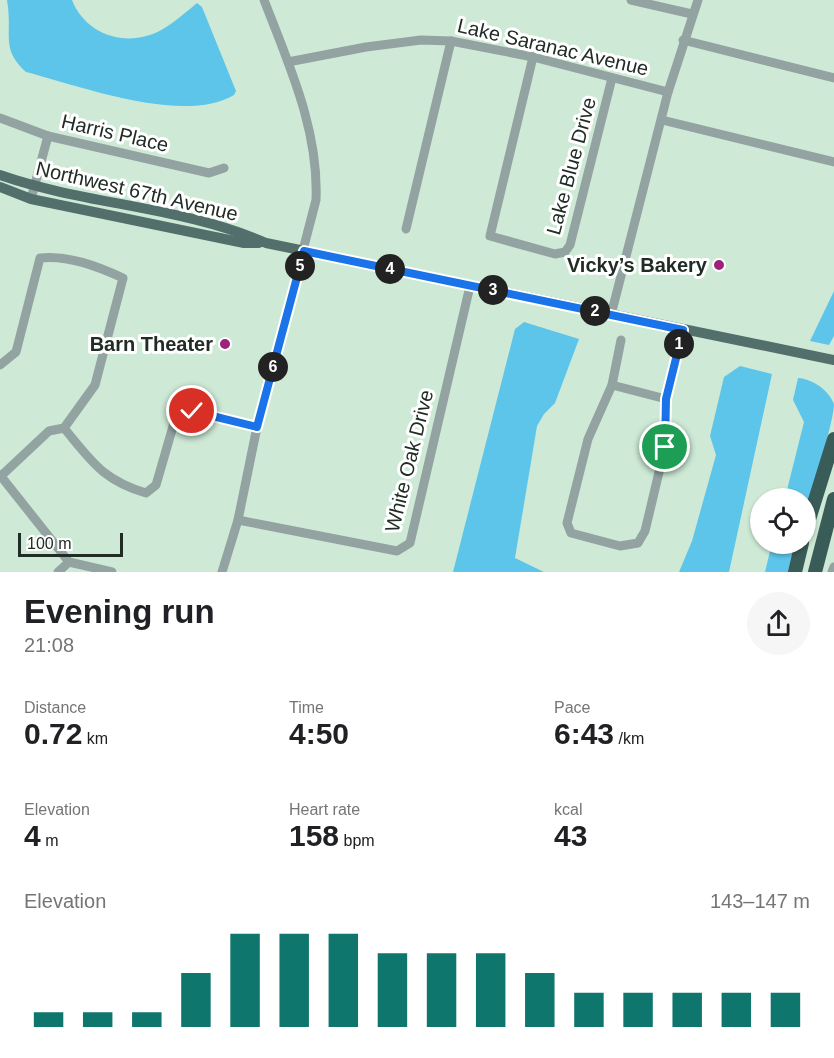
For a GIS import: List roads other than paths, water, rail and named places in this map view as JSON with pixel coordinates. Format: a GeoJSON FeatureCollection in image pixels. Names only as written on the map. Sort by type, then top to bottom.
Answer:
{"type":"FeatureCollection","features":[{"type":"Feature","properties":{"kind":"highway"},"geometry":{"type":"LineString","coordinates":[[816,497],[834,439]]}},
{"type":"Feature","properties":{"kind":"highway"},"geometry":{"type":"LineString","coordinates":[[814,572],[834,500]]}},
{"type":"Feature","properties":{"kind":"highway"},"geometry":{"type":"LineString","coordinates":[[795,572],[799,554]]}},
{"type":"Feature","properties":{"kind":"main road","name":"Northwest 67th Avenue"},"geometry":{"type":"LineString","coordinates":[[0,175],[34,187],[169,213],[247,234],[266,243]]}},
{"type":"Feature","properties":{"kind":"main road","name":"Northwest 67th Avenue"},"geometry":{"type":"LineString","coordinates":[[0,187],[31,199],[244,243],[266,243],[834,360]]}},
{"type":"Feature","properties":{"kind":"street"},"geometry":{"type":"LineString","coordinates":[[222,572],[238,520],[257,427],[316,200],[317,170],[312,136],[288,62],[264,0]]}},
{"type":"Feature","properties":{"kind":"street"},"geometry":{"type":"LineString","coordinates":[[631,0],[692,14]]}},
{"type":"Feature","properties":{"kind":"street"},"geometry":{"type":"LineString","coordinates":[[611,315],[668,92],[683,40],[698,0]]}},
{"type":"Feature","properties":{"kind":"street"},"geometry":{"type":"LineString","coordinates":[[683,40],[834,78]]}},
{"type":"Feature","properties":{"kind":"street"},"geometry":{"type":"LineString","coordinates":[[406,229],[451,41]]}},
{"type":"Feature","properties":{"kind":"street","name":"Lake Saranac Avenue"},"geometry":{"type":"LineString","coordinates":[[288,62],[399,43],[451,41],[533,57],[668,92]]}},
{"type":"Feature","properties":{"kind":"street","name":"Lake Blue Drive"},"geometry":{"type":"LineString","coordinates":[[533,57],[490,236],[555,254],[565,252],[570,246],[612,78]]}},
{"type":"Feature","properties":{"kind":"street","name":"Harris Place"},"geometry":{"type":"LineString","coordinates":[[0,118],[48,135],[209,173],[224,168]]}},
{"type":"Feature","properties":{"kind":"street"},"geometry":{"type":"LineString","coordinates":[[662,120],[834,162]]}},
{"type":"Feature","properties":{"kind":"street"},"geometry":{"type":"LineString","coordinates":[[31,199],[48,135]]}},
{"type":"Feature","properties":{"kind":"street"},"geometry":{"type":"LineString","coordinates":[[0,365],[16,352],[40,258],[56,256],[101,268],[123,278],[95,385],[64,428],[49,432],[0,475],[69,562],[112,572]]}},
{"type":"Feature","properties":{"kind":"street","name":"White Oak Drive"},"geometry":{"type":"LineString","coordinates":[[238,520],[397,551],[410,543],[470,286]]}},
{"type":"Feature","properties":{"kind":"street"},"geometry":{"type":"LineString","coordinates":[[621,340],[612,385],[585,449],[570,502],[567,524],[571,533],[620,546],[638,543],[645,531],[665,447],[666,399],[683,330]]}},
{"type":"Feature","properties":{"kind":"street"},"geometry":{"type":"LineString","coordinates":[[612,385],[666,399]]}},
{"type":"Feature","properties":{"kind":"street"},"geometry":{"type":"LineString","coordinates":[[64,428],[101,471],[120,485],[146,493],[156,485],[176,416],[192,411],[257,427]]}},
{"type":"Feature","properties":{"kind":"street"},"geometry":{"type":"LineString","coordinates":[[58,572],[69,562]]}},
{"type":"Feature","properties":{"kind":"street"},"geometry":{"type":"LineString","coordinates":[[832,572],[834,567]]}},
{"type":"Feature","properties":{"kind":"water"},"geometry":{"type":"Polygon","coordinates":[[[7,0],[72,0],[87,23],[110,36],[123,38],[150,35],[163,29],[197,3],[202,7],[236,91],[234,95],[213,103],[188,106],[160,105],[102,93],[26,72],[13,56],[10,48],[7,0]]]}},
{"type":"Feature","properties":{"kind":"water"},"geometry":{"type":"Polygon","coordinates":[[[834,291],[834,336],[829,345],[810,341],[834,291]]]}},
{"type":"Feature","properties":{"kind":"water"},"geometry":{"type":"Polygon","coordinates":[[[524,322],[579,339],[555,403],[544,414],[537,426],[515,558],[544,572],[453,572],[515,329],[524,322]]]}},
{"type":"Feature","properties":{"kind":"water"},"geometry":{"type":"Polygon","coordinates":[[[740,366],[772,374],[729,572],[679,572],[692,541],[716,455],[710,436],[724,377],[740,366]]]}},
{"type":"Feature","properties":{"kind":"water"},"geometry":{"type":"Polygon","coordinates":[[[798,378],[809,380],[819,386],[834,404],[827,440],[813,488],[788,488],[804,422],[793,400],[798,378]]]}},
{"type":"Feature","properties":{"kind":"water"},"geometry":{"type":"Polygon","coordinates":[[[769,554],[793,554],[788,572],[765,572],[769,554]]]}},
{"type":"Feature","properties":{"kind":"place","name":"Vicky’s Bakery"},"geometry":{"type":"Point","coordinates":[719,265]}},
{"type":"Feature","properties":{"kind":"place","name":"Barn Theater"},"geometry":{"type":"Point","coordinates":[225,344]}}]}
